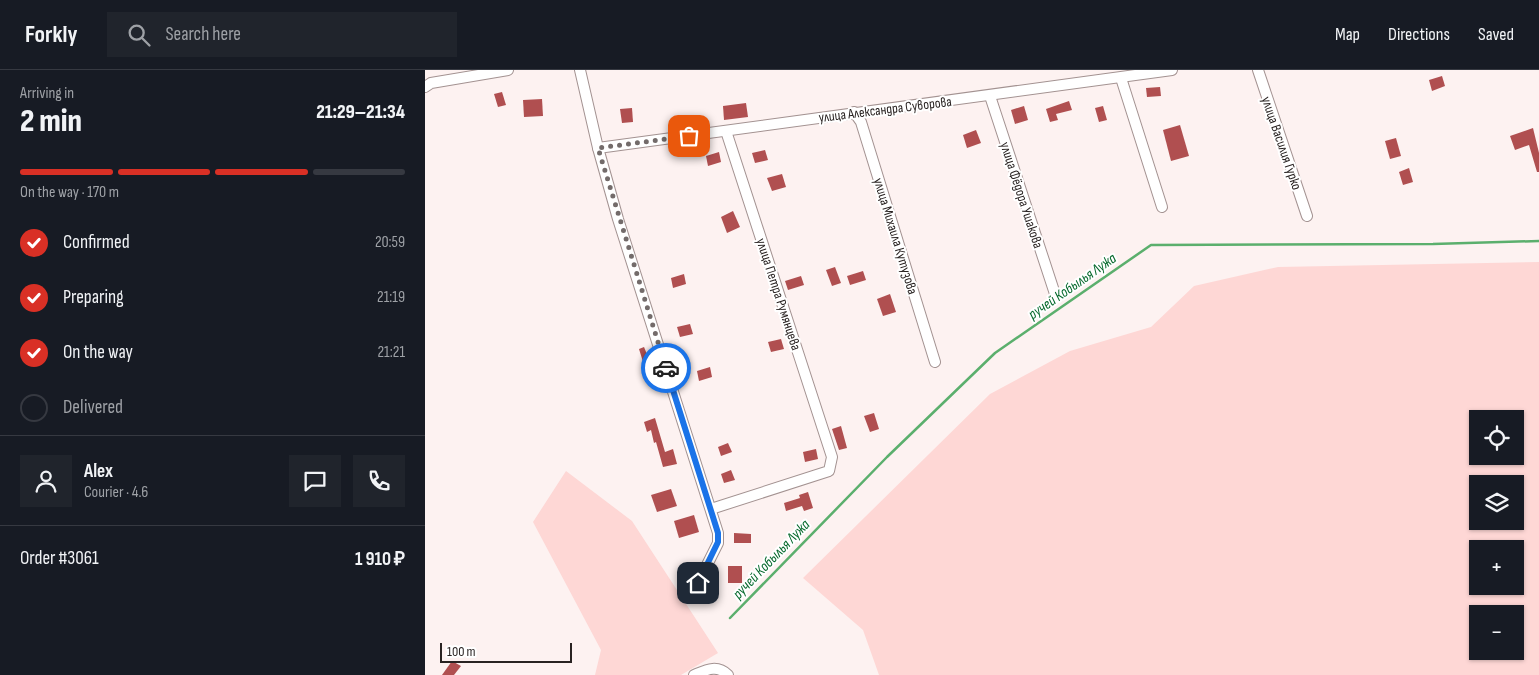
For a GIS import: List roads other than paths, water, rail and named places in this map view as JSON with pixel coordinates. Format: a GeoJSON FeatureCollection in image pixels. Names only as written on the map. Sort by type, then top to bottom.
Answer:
{"type":"FeatureCollection","features":[{"type":"Feature","properties":{"kind":"street"},"geometry":{"type":"LineString","coordinates":[[425,87],[431,83],[509,70]]}},
{"type":"Feature","properties":{"kind":"street"},"geometry":{"type":"LineString","coordinates":[[580,70],[598,148],[618,219],[718,533],[718,542],[698,583]]}},
{"type":"Feature","properties":{"kind":"street","name":"улица Александра Суворова"},"geometry":{"type":"LineString","coordinates":[[598,148],[1172,70]]}},
{"type":"Feature","properties":{"kind":"street","name":"улица Василия Гурко"},"geometry":{"type":"LineString","coordinates":[[1257,70],[1307,216]]}},
{"type":"Feature","properties":{"kind":"street"},"geometry":{"type":"LineString","coordinates":[[1121,78],[1162,207]]}},
{"type":"Feature","properties":{"kind":"street","name":"улица Фёдора Ушакова"},"geometry":{"type":"LineString","coordinates":[[990,96],[1055,294]]}},
{"type":"Feature","properties":{"kind":"street","name":"улица Михаила Кутузова"},"geometry":{"type":"LineString","coordinates":[[854,112],[861,122],[935,362]]}},
{"type":"Feature","properties":{"kind":"street","name":"улица Петра Румянцева"},"geometry":{"type":"LineString","coordinates":[[711,509],[829,471],[832,457],[726,131]]}},
{"type":"Feature","properties":{"kind":"street"},"geometry":{"type":"LineString","coordinates":[[694,675],[713,668],[723,670],[728,675]]}},
{"type":"Feature","properties":{"kind":"waterway","name":"ручей Кобылья Лужа"},"geometry":{"type":"LineString","coordinates":[[730,618],[887,457],[995,353],[1151,245],[1433,244],[1539,241]]}}]}
